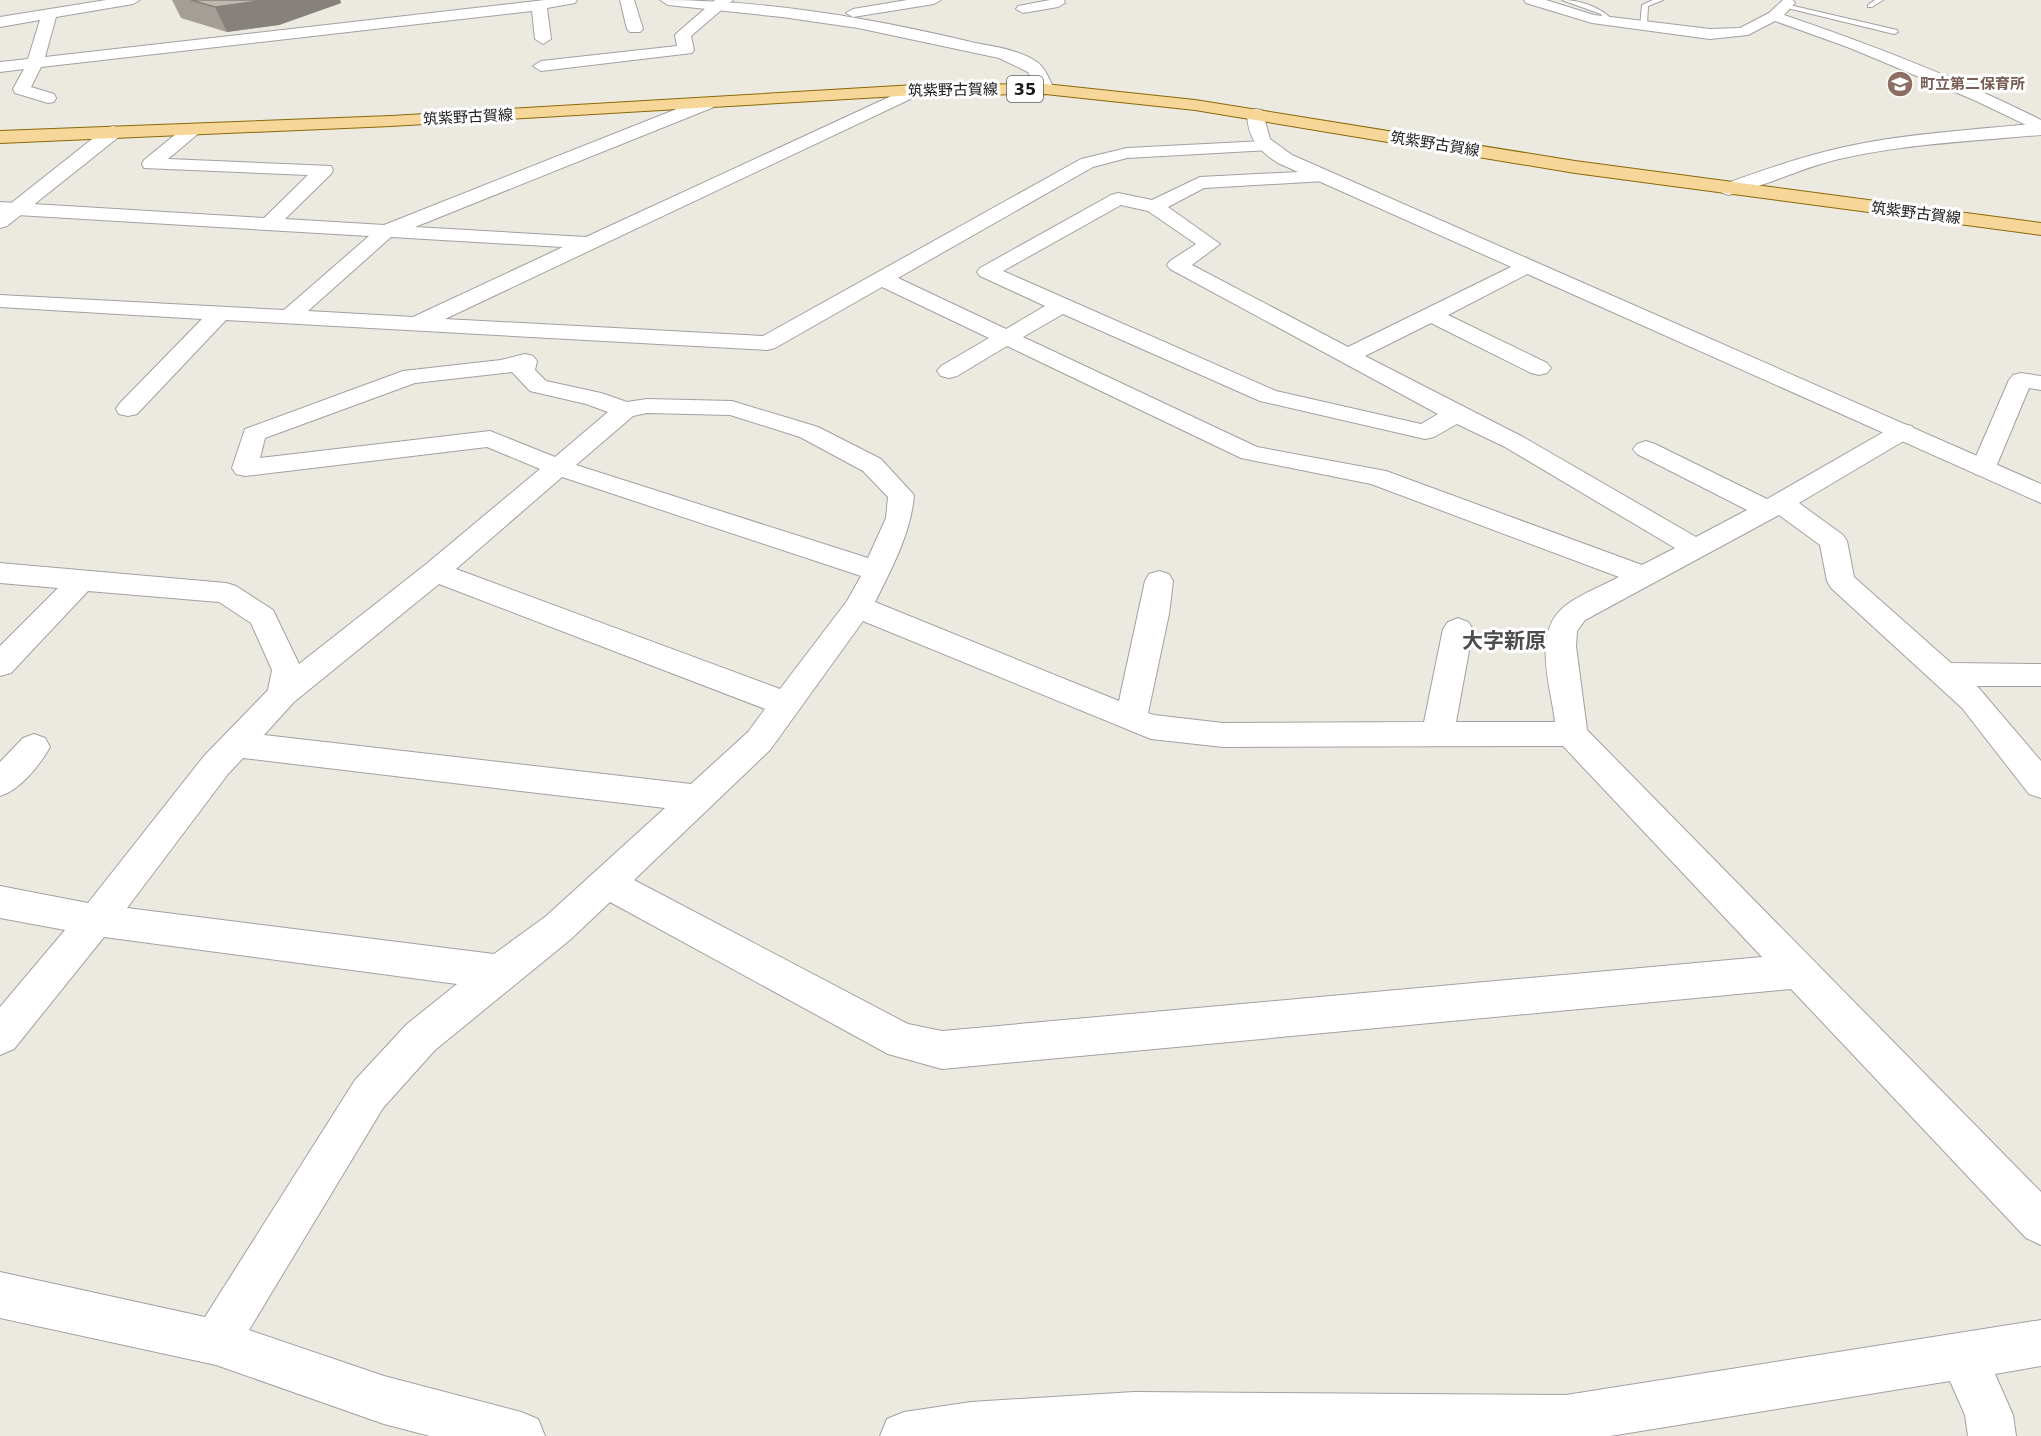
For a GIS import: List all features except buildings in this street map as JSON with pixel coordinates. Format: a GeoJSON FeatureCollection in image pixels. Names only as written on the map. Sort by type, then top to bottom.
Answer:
{"type":"FeatureCollection","features":[{"type":"Feature","properties":{"kind":"main road","name":"筑紫野古賀線"},"geometry":{"type":"LineString","coordinates":[[0,137],[391,121],[915,90],[1045,89],[1151,99],[1256,114],[1575,167],[2041,229]]}},
{"type":"Feature","properties":{"kind":"street"},"geometry":{"type":"LineString","coordinates":[[0,22],[133,0]]}},
{"type":"Feature","properties":{"kind":"street"},"geometry":{"type":"LineString","coordinates":[[0,68],[570,0]]}},
{"type":"Feature","properties":{"kind":"street"},"geometry":{"type":"LineString","coordinates":[[627,0],[635,29]]}},
{"type":"Feature","properties":{"kind":"street"},"geometry":{"type":"LineString","coordinates":[[668,0],[722,2],[848,17],[942,39],[1016,58],[1037,72],[1045,89]]}},
{"type":"Feature","properties":{"kind":"street"},"geometry":{"type":"LineString","coordinates":[[848,17],[864,0]]}},
{"type":"Feature","properties":{"kind":"street"},"geometry":{"type":"LineString","coordinates":[[848,17],[934,0]]}},
{"type":"Feature","properties":{"kind":"street"},"geometry":{"type":"LineString","coordinates":[[1023,9],[1058,3],[1057,0]]}},
{"type":"Feature","properties":{"kind":"street"},"geometry":{"type":"LineString","coordinates":[[1531,0],[1580,16],[1710,34],[1743,32],[1783,7],[1876,53],[1980,96],[2041,128]]}},
{"type":"Feature","properties":{"kind":"street"},"geometry":{"type":"LineString","coordinates":[[541,66],[686,50],[682,35],[722,2]]}},
{"type":"Feature","properties":{"kind":"street"},"geometry":{"type":"LineString","coordinates":[[538,5],[543,39]]}},
{"type":"Feature","properties":{"kind":"street"},"geometry":{"type":"LineString","coordinates":[[0,9],[31,16]]}},
{"type":"Feature","properties":{"kind":"street"},"geometry":{"type":"LineString","coordinates":[[48,98],[21,89],[35,63],[49,14]]}},
{"type":"Feature","properties":{"kind":"street"},"geometry":{"type":"LineString","coordinates":[[414,326],[915,90]]}},
{"type":"Feature","properties":{"kind":"street"},"geometry":{"type":"LineString","coordinates":[[288,318],[386,231],[708,103]]}},
{"type":"Feature","properties":{"kind":"street"},"geometry":{"type":"LineString","coordinates":[[1256,114],[1256,127],[1264,146]]}},
{"type":"Feature","properties":{"kind":"street"},"geometry":{"type":"LineString","coordinates":[[1729,189],[1803,163],[1857,150],[2041,128]]}},
{"type":"Feature","properties":{"kind":"street"},"geometry":{"type":"LineString","coordinates":[[193,129],[151,164],[324,170],[268,224]]}},
{"type":"Feature","properties":{"kind":"street"},"geometry":{"type":"LineString","coordinates":[[0,222],[9,208],[113,132]]}},
{"type":"Feature","properties":{"kind":"street"},"geometry":{"type":"LineString","coordinates":[[0,301],[414,326],[766,343],[1087,164],[1127,153],[1264,146],[1285,159],[2041,494]]}},
{"type":"Feature","properties":{"kind":"street"},"geometry":{"type":"LineString","coordinates":[[1154,206],[1200,183],[1317,177]]}},
{"type":"Feature","properties":{"kind":"street"},"geometry":{"type":"LineString","coordinates":[[1456,414],[1425,432],[1268,396],[987,272],[1118,199],[1154,206],[1210,244],[1177,265],[1456,414],[1514,442],[1696,549]]}},
{"type":"Feature","properties":{"kind":"street"},"geometry":{"type":"LineString","coordinates":[[9,208],[590,243]]}},
{"type":"Feature","properties":{"kind":"street"},"geometry":{"type":"LineString","coordinates":[[1348,356],[1528,266]]}},
{"type":"Feature","properties":{"kind":"street"},"geometry":{"type":"LineString","coordinates":[[881,278],[1250,453],[1377,477],[1644,576]]}},
{"type":"Feature","properties":{"kind":"street"},"geometry":{"type":"LineString","coordinates":[[949,371],[1062,305]]}},
{"type":"Feature","properties":{"kind":"street"},"geometry":{"type":"LineString","coordinates":[[128,408],[219,314]]}},
{"type":"Feature","properties":{"kind":"street"},"geometry":{"type":"LineString","coordinates":[[1431,315],[1539,368]]}},
{"type":"Feature","properties":{"kind":"street"},"geometry":{"type":"LineString","coordinates":[[540,332],[525,361],[523,371],[538,386],[593,398],[625,411]]}},
{"type":"Feature","properties":{"kind":"street"},"geometry":{"type":"LineString","coordinates":[[525,361],[502,367],[411,376],[254,434],[245,468],[490,439],[559,468],[877,571]]}},
{"type":"Feature","properties":{"kind":"street"},"geometry":{"type":"LineString","coordinates":[[1984,468],[2022,380],[2041,383]]}},
{"type":"Feature","properties":{"kind":"street"},"geometry":{"type":"LineString","coordinates":[[0,1036],[96,920],[234,744],[283,694],[435,572],[625,411],[647,406],[732,408],[809,432],[872,465],[901,495],[899,518],[877,571],[858,607],[759,741],[558,928],[421,1037],[369,1094],[216,1342]]}},
{"type":"Feature","properties":{"kind":"street"},"geometry":{"type":"LineString","coordinates":[[1903,432],[1774,506],[1575,613],[1562,631],[1563,679],[1571,713],[1571,734],[2041,1223]]}},
{"type":"Feature","properties":{"kind":"street"},"geometry":{"type":"LineString","coordinates":[[1646,449],[1774,506],[1833,541],[1841,581],[1973,700],[2041,785]]}},
{"type":"Feature","properties":{"kind":"street"},"geometry":{"type":"LineString","coordinates":[[435,572],[786,704]]}},
{"type":"Feature","properties":{"kind":"street"},"geometry":{"type":"LineString","coordinates":[[0,573],[226,593],[263,617],[287,670],[283,694]]}},
{"type":"Feature","properties":{"kind":"street"},"geometry":{"type":"LineString","coordinates":[[0,665],[81,581]]}},
{"type":"Feature","properties":{"kind":"street"},"geometry":{"type":"LineString","coordinates":[[1131,719],[1159,581]]}},
{"type":"Feature","properties":{"kind":"street"},"geometry":{"type":"LineString","coordinates":[[858,607],[1151,727],[1223,735],[1571,734]]}},
{"type":"Feature","properties":{"kind":"street"},"geometry":{"type":"LineString","coordinates":[[1438,734],[1458,629]]}},
{"type":"Feature","properties":{"kind":"street"},"geometry":{"type":"LineString","coordinates":[[1944,674],[2041,675]]}},
{"type":"Feature","properties":{"kind":"street"},"geometry":{"type":"LineString","coordinates":[[234,744],[697,798]]}},
{"type":"Feature","properties":{"kind":"street"},"geometry":{"type":"LineString","coordinates":[[0,783],[34,747]]}},
{"type":"Feature","properties":{"kind":"street"},"geometry":{"type":"LineString","coordinates":[[605,882],[902,1041],[942,1050],[1800,971]]}},
{"type":"Feature","properties":{"kind":"street"},"geometry":{"type":"LineString","coordinates":[[0,902],[96,920],[500,972]]}},
{"type":"Feature","properties":{"kind":"street"},"geometry":{"type":"LineString","coordinates":[[0,1295],[216,1342],[384,1400],[521,1436]]}},
{"type":"Feature","properties":{"kind":"street"},"geometry":{"type":"LineString","coordinates":[[903,1436],[970,1426],[1134,1416],[1494,1427],[1566,1419],[2041,1342]]}},
{"type":"Feature","properties":{"kind":"street"},"geometry":{"type":"LineString","coordinates":[[1963,1355],[1989,1415],[1992,1436]]}},
{"type":"Feature","properties":{"kind":"lane"},"geometry":{"type":"LineString","coordinates":[[1565,0],[1603,14],[1609,21]]}},
{"type":"Feature","properties":{"kind":"lane"},"geometry":{"type":"LineString","coordinates":[[1643,25],[1645,5],[1660,0]]}},
{"type":"Feature","properties":{"kind":"lane"},"geometry":{"type":"LineString","coordinates":[[1870,6],[1880,0]]}},
{"type":"Feature","properties":{"kind":"lane"},"geometry":{"type":"LineString","coordinates":[[1783,7],[1894,32]]}},
{"type":"Feature","properties":{"kind":"place","name":"町立第二保育所"},"geometry":{"type":"Point","coordinates":[1900,84]}},
{"type":"Feature","properties":{"kind":"district","name":"大字新原"},"geometry":{"type":"Point","coordinates":[1504,641]}}]}
